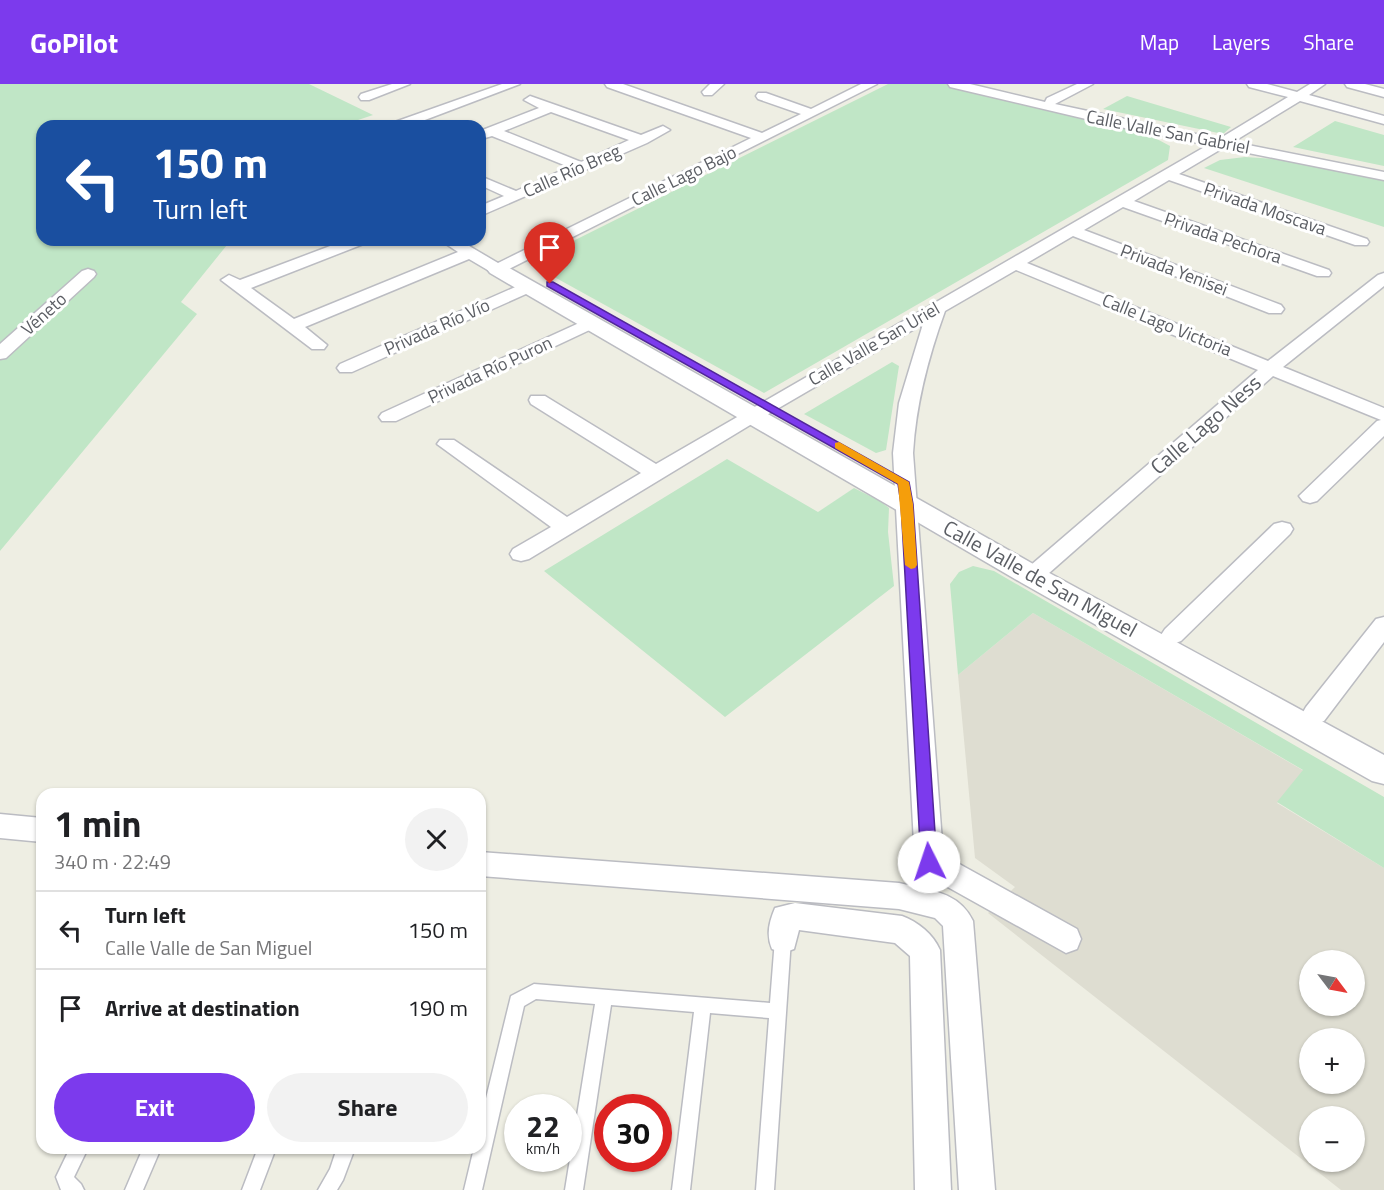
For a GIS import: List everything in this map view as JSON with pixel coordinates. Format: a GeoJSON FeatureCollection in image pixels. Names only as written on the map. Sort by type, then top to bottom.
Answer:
{"type":"FeatureCollection","features":[{"type":"Feature","properties":{"kind":"street"},"geometry":{"type":"LineString","coordinates":[[365,97],[404,84]]}},
{"type":"Feature","properties":{"kind":"street"},"geometry":{"type":"LineString","coordinates":[[611,84],[761,137]]}},
{"type":"Feature","properties":{"kind":"street"},"geometry":{"type":"LineString","coordinates":[[841,84],[865,87]]}},
{"type":"Feature","properties":{"kind":"street","name":"Calle Valle San Gabriel"},"geometry":{"type":"LineString","coordinates":[[954,84],[1149,129],[1384,169]]}},
{"type":"Feature","properties":{"kind":"street","name":"Calle Valle San Gabriel"},"geometry":{"type":"LineString","coordinates":[[983,84],[1282,155],[1384,176]]}},
{"type":"Feature","properties":{"kind":"street"},"geometry":{"type":"LineString","coordinates":[[1052,101],[1087,84]]}},
{"type":"Feature","properties":{"kind":"street"},"geometry":{"type":"LineString","coordinates":[[1253,84],[1384,120]]}},
{"type":"Feature","properties":{"kind":"street","name":"Calle Valle San Uriel"},"geometry":{"type":"LineString","coordinates":[[521,554],[761,410],[1122,202],[1179,160],[1225,141],[1319,84]]}},
{"type":"Feature","properties":{"kind":"street"},"geometry":{"type":"LineString","coordinates":[[1351,84],[1384,93]]}},
{"type":"Feature","properties":{"kind":"street","name":"Calle Lago Bajo"},"geometry":{"type":"LineString","coordinates":[[504,265],[865,87]]}},
{"type":"Feature","properties":{"kind":"street"},"geometry":{"type":"LineString","coordinates":[[414,120],[500,89],[521,93],[552,107],[642,140]]}},
{"type":"Feature","properties":{"kind":"street"},"geometry":{"type":"LineString","coordinates":[[762,96],[811,113]]}},
{"type":"Feature","properties":{"kind":"street"},"geometry":{"type":"LineString","coordinates":[[486,133],[552,107]]}},
{"type":"Feature","properties":{"kind":"street","name":"Privada Moscava"},"geometry":{"type":"LineString","coordinates":[[1149,129],[1179,160],[1361,242]]}},
{"type":"Feature","properties":{"kind":"street","name":"Calle Río Breg"},"geometry":{"type":"LineString","coordinates":[[486,209],[663,130]]}},
{"type":"Feature","properties":{"kind":"street"},"geometry":{"type":"LineString","coordinates":[[486,133],[582,166]]}},
{"type":"Feature","properties":{"kind":"street"},"geometry":{"type":"LineString","coordinates":[[1179,160],[1246,153],[1282,155]]}},
{"type":"Feature","properties":{"kind":"street"},"geometry":{"type":"LineString","coordinates":[[486,183],[516,196]]}},
{"type":"Feature","properties":{"kind":"street","name":"Privada Pechora"},"geometry":{"type":"LineString","coordinates":[[1122,202],[1323,273]]}},
{"type":"Feature","properties":{"kind":"street","name":"Privada Yenisei"},"geometry":{"type":"LineString","coordinates":[[1073,231],[1275,309]]}},
{"type":"Feature","properties":{"kind":"street"},"geometry":{"type":"LineString","coordinates":[[318,345],[233,284],[343,246]]}},
{"type":"Feature","properties":{"kind":"street"},"geometry":{"type":"LineString","coordinates":[[293,326],[472,247]]}},
{"type":"Feature","properties":{"kind":"street","name":"Calle Valle de San Miguel"},"geometry":{"type":"LineString","coordinates":[[472,247],[761,410],[1384,771]]}},
{"type":"Feature","properties":{"kind":"street","name":"Calle Lago Victoria"},"geometry":{"type":"LineString","coordinates":[[1016,264],[1384,415]]}},
{"type":"Feature","properties":{"kind":"street","name":"Calle Valle de San Miguel"},"geometry":{"type":"LineString","coordinates":[[504,265],[529,286],[590,323],[761,410]]}},
{"type":"Feature","properties":{"kind":"street","name":"Véneto"},"geometry":{"type":"LineString","coordinates":[[0,354],[88,274]]}},
{"type":"Feature","properties":{"kind":"street","name":"Calle Lago Ness"},"geometry":{"type":"LineString","coordinates":[[1039,570],[1271,368],[1384,278]]}},
{"type":"Feature","properties":{"kind":"street","name":"Privada Río Vío"},"geometry":{"type":"LineString","coordinates":[[346,368],[529,286]]}},
{"type":"Feature","properties":{"kind":"street"},"geometry":{"type":"LineString","coordinates":[[938,307],[922,349],[908,399],[903,447],[929,862],[1066,939]]}},
{"type":"Feature","properties":{"kind":"street","name":"Privada Río Puron"},"geometry":{"type":"LineString","coordinates":[[389,417],[590,323]]}},
{"type":"Feature","properties":{"kind":"street"},"geometry":{"type":"LineString","coordinates":[[538,400],[655,473]]}},
{"type":"Feature","properties":{"kind":"street"},"geometry":{"type":"LineString","coordinates":[[1310,496],[1384,424]]}},
{"type":"Feature","properties":{"kind":"street"},"geometry":{"type":"LineString","coordinates":[[447,444],[566,527]]}},
{"type":"Feature","properties":{"kind":"street"},"geometry":{"type":"LineString","coordinates":[[1173,635],[1282,530]]}},
{"type":"Feature","properties":{"kind":"street","name":"Calle Valle de San Miguel"},"geometry":{"type":"LineString","coordinates":[[1039,570],[1173,635],[1384,750]]}},
{"type":"Feature","properties":{"kind":"street"},"geometry":{"type":"LineString","coordinates":[[1315,714],[1384,625]]}},
{"type":"Feature","properties":{"kind":"street"},"geometry":{"type":"LineString","coordinates":[[0,826],[36,829]]}},
{"type":"Feature","properties":{"kind":"street"},"geometry":{"type":"LineString","coordinates":[[486,864],[899,896],[944,907],[958,921],[977,1190]]}},
{"type":"Feature","properties":{"kind":"street"},"geometry":{"type":"LineString","coordinates":[[783,939],[786,918],[795,916],[902,930],[925,950],[933,1190]]}},
{"type":"Feature","properties":{"kind":"lane"},"geometry":{"type":"LineString","coordinates":[[765,1190],[783,939]]}},
{"type":"Feature","properties":{"kind":"lane"},"geometry":{"type":"LineString","coordinates":[[486,1134],[517,1001],[534,991],[777,1011]]}},
{"type":"Feature","properties":{"kind":"lane"},"geometry":{"type":"LineString","coordinates":[[574,1190],[604,998]]}},
{"type":"Feature","properties":{"kind":"lane"},"geometry":{"type":"LineString","coordinates":[[681,1190],[702,1006]]}},
{"type":"Feature","properties":{"kind":"lane"},"geometry":{"type":"LineString","coordinates":[[75,1190],[68,1185],[65,1177],[76,1154]]}},
{"type":"Feature","properties":{"kind":"lane"},"geometry":{"type":"LineString","coordinates":[[134,1190],[149,1154]]}},
{"type":"Feature","properties":{"kind":"lane"},"geometry":{"type":"LineString","coordinates":[[251,1190],[265,1154]]}},
{"type":"Feature","properties":{"kind":"lane"},"geometry":{"type":"LineString","coordinates":[[327,1190],[337,1174],[344,1154]]}},
{"type":"Feature","properties":{"kind":"lane"},"geometry":{"type":"LineString","coordinates":[[473,1190],[481,1154]]}},
{"type":"Feature","properties":{"kind":"shaded area"},"geometry":{"type":"Polygon","coordinates":[[[1033,613],[1304,771],[1277,803],[1384,868],[1384,1190],[1341,1190],[1318,1172],[1365,1172],[1365,1106],[1299,1106],[1299,1157],[988,913],[1015,887],[975,858],[958,675],[1033,613]]]}},
{"type":"Feature","properties":{"kind":"green space"},"geometry":{"type":"Polygon","coordinates":[[[0,84],[309,84],[373,115],[358,120],[36,120],[36,246],[226,246],[181,302],[197,314],[0,551],[0,84]]]}},
{"type":"Feature","properties":{"kind":"green space"},"geometry":{"type":"Polygon","coordinates":[[[888,84],[946,84],[1140,130],[1170,146],[1168,160],[764,393],[529,263],[888,84]]]}},
{"type":"Feature","properties":{"kind":"green space"},"geometry":{"type":"Polygon","coordinates":[[[1127,96],[1231,127],[1223,134],[1103,109],[1127,96]]]}},
{"type":"Feature","properties":{"kind":"green space"},"geometry":{"type":"Polygon","coordinates":[[[1335,121],[1384,135],[1384,166],[1293,147],[1335,121]]]}},
{"type":"Feature","properties":{"kind":"green space"},"geometry":{"type":"Polygon","coordinates":[[[1245,157],[1278,159],[1384,180],[1384,227],[1204,168],[1220,160],[1245,157]]]}},
{"type":"Feature","properties":{"kind":"green space"},"geometry":{"type":"Polygon","coordinates":[[[892,362],[899,366],[886,450],[876,453],[804,414],[892,362]]]}},
{"type":"Feature","properties":{"kind":"green space"},"geometry":{"type":"Polygon","coordinates":[[[727,459],[818,512],[854,488],[880,501],[889,508],[888,532],[894,586],[725,717],[544,571],[727,459]]]}},
{"type":"Feature","properties":{"kind":"green space"},"geometry":{"type":"Polygon","coordinates":[[[973,566],[994,571],[1384,797],[1384,868],[1277,802],[1303,770],[1033,613],[958,675],[950,584],[959,572],[973,566]]]}},
{"type":"Feature","properties":{"kind":"slow traffic"},"geometry":{"type":"LineString","coordinates":[[839,445],[903,482],[907,504],[911,565]]}},
{"type":"Feature","properties":{"kind":"route"},"geometry":{"type":"LineString","coordinates":[[550,284],[903,482],[907,504],[929,862]]}}]}
